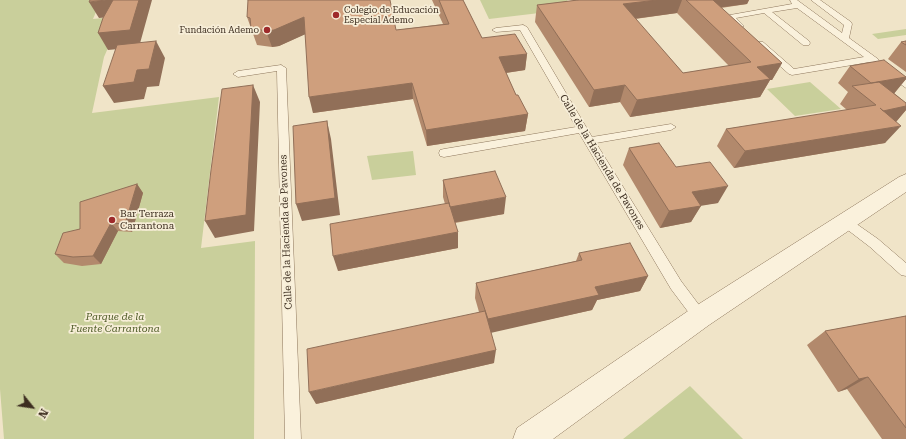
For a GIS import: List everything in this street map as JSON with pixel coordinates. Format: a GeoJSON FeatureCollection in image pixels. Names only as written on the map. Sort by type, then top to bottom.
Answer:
{"type":"FeatureCollection","features":[{"type":"Feature","properties":{"kind":"street"},"geometry":{"type":"LineString","coordinates":[[528,439],[700,317],[844,221],[906,182]]}},
{"type":"Feature","properties":{"kind":"lane"},"geometry":{"type":"LineString","coordinates":[[815,0],[848,24],[845,39]]}},
{"type":"Feature","properties":{"kind":"lane"},"geometry":{"type":"LineString","coordinates":[[872,59],[792,72],[730,17],[795,3],[845,39],[872,59],[906,85]]}},
{"type":"Feature","properties":{"kind":"lane"},"geometry":{"type":"LineString","coordinates":[[765,10],[806,43]]}},
{"type":"Feature","properties":{"kind":"lane","name":"Calle de la Hacienda de Pavones"},"geometry":{"type":"LineString","coordinates":[[496,30],[523,27],[676,284],[700,317]]}},
{"type":"Feature","properties":{"kind":"lane","name":"Calle de la Hacienda de Pavones"},"geometry":{"type":"LineString","coordinates":[[238,74],[281,68],[293,439]]}},
{"type":"Feature","properties":{"kind":"lane"},"geometry":{"type":"LineString","coordinates":[[590,141],[671,127]]}},
{"type":"Feature","properties":{"kind":"lane"},"geometry":{"type":"LineString","coordinates":[[444,153],[582,128]]}},
{"type":"Feature","properties":{"kind":"lane"},"geometry":{"type":"LineString","coordinates":[[844,221],[874,243],[906,271]]}},
{"type":"Feature","properties":{"kind":"green space","name":"Parque de la Fuente Carrantona"},"geometry":{"type":"Polygon","coordinates":[[[0,0],[101,0],[93,19],[122,16],[104,57],[92,113],[219,97],[201,248],[255,241],[254,439],[4,439],[0,389],[0,0]]]}},
{"type":"Feature","properties":{"kind":"green space"},"geometry":{"type":"Polygon","coordinates":[[[480,0],[567,0],[573,9],[489,19],[480,0]]]}},
{"type":"Feature","properties":{"kind":"green space"},"geometry":{"type":"Polygon","coordinates":[[[906,29],[906,35],[878,39],[872,34],[906,29]]]}},
{"type":"Feature","properties":{"kind":"green space"},"geometry":{"type":"Polygon","coordinates":[[[810,82],[841,109],[795,116],[767,89],[810,82]]]}},
{"type":"Feature","properties":{"kind":"green space"},"geometry":{"type":"Polygon","coordinates":[[[413,151],[416,175],[372,180],[367,156],[413,151]]]}},
{"type":"Feature","properties":{"kind":"green space"},"geometry":{"type":"Polygon","coordinates":[[[690,386],[743,439],[623,439],[641,425],[690,386]]]}},
{"type":"Feature","properties":{"kind":"building"},"geometry":{"type":"Polygon","coordinates":[[[90,0],[106,0],[89,2],[90,0]]]}},
{"type":"Feature","properties":{"kind":"building"},"geometry":{"type":"Polygon","coordinates":[[[113,0],[139,0],[130,30],[98,33],[103,18],[113,0]]]}},
{"type":"Feature","properties":{"kind":"building"},"geometry":{"type":"Polygon","coordinates":[[[248,0],[390,0],[396,30],[449,24],[439,0],[463,0],[482,38],[515,34],[527,54],[499,57],[516,95],[518,95],[528,114],[426,130],[412,83],[309,97],[304,17],[274,30],[266,31],[251,28],[250,18],[247,17],[248,0]]]}},
{"type":"Feature","properties":{"kind":"building"},"geometry":{"type":"Polygon","coordinates":[[[578,0],[657,0],[623,4],[683,73],[751,62],[686,0],[713,0],[782,63],[757,67],[770,79],[637,100],[625,85],[594,90],[537,5],[578,0]]]}},
{"type":"Feature","properties":{"kind":"building"},"geometry":{"type":"Polygon","coordinates":[[[156,41],[149,69],[137,70],[134,82],[103,86],[117,45],[156,41]]]}},
{"type":"Feature","properties":{"kind":"building"},"geometry":{"type":"Polygon","coordinates":[[[884,60],[906,77],[871,83],[850,66],[884,60]]]}},
{"type":"Feature","properties":{"kind":"building"},"geometry":{"type":"Polygon","coordinates":[[[879,82],[906,103],[906,106],[883,111],[901,126],[745,151],[726,129],[876,105],[852,86],[879,82]]]}},
{"type":"Feature","properties":{"kind":"building"},"geometry":{"type":"Polygon","coordinates":[[[253,85],[246,215],[205,221],[222,89],[253,85]]]}},
{"type":"Feature","properties":{"kind":"building"},"geometry":{"type":"Polygon","coordinates":[[[327,121],[335,198],[296,204],[293,126],[327,121]]]}},
{"type":"Feature","properties":{"kind":"building"},"geometry":{"type":"Polygon","coordinates":[[[659,143],[676,167],[710,162],[728,186],[692,192],[701,206],[669,211],[629,148],[659,143]]]}},
{"type":"Feature","properties":{"kind":"building"},"geometry":{"type":"Polygon","coordinates":[[[495,171],[506,197],[450,207],[443,180],[495,171]]]}},
{"type":"Feature","properties":{"kind":"building"},"geometry":{"type":"Polygon","coordinates":[[[137,184],[125,224],[111,223],[93,256],[73,257],[55,254],[63,233],[80,229],[80,202],[137,184]]]}},
{"type":"Feature","properties":{"kind":"building"},"geometry":{"type":"Polygon","coordinates":[[[449,203],[458,232],[333,256],[330,224],[449,203]]]}},
{"type":"Feature","properties":{"kind":"building"},"geometry":{"type":"Polygon","coordinates":[[[630,243],[648,276],[595,287],[599,295],[488,319],[476,283],[582,260],[579,253],[630,243]]]}},
{"type":"Feature","properties":{"kind":"building"},"geometry":{"type":"Polygon","coordinates":[[[485,311],[496,350],[309,392],[307,349],[485,311]]]}},
{"type":"Feature","properties":{"kind":"building"},"geometry":{"type":"Polygon","coordinates":[[[906,316],[906,428],[868,377],[859,379],[825,331],[906,316]]]}},
{"type":"Feature","properties":{"kind":"place","name":"Colegio de Educación Especial Ademo"},"geometry":{"type":"Point","coordinates":[336,15]}},
{"type":"Feature","properties":{"kind":"place","name":"Fundación Ademo"},"geometry":{"type":"Point","coordinates":[267,30]}},
{"type":"Feature","properties":{"kind":"place","name":"Bar Terraza Carrantona"},"geometry":{"type":"Point","coordinates":[112,220]}}]}
